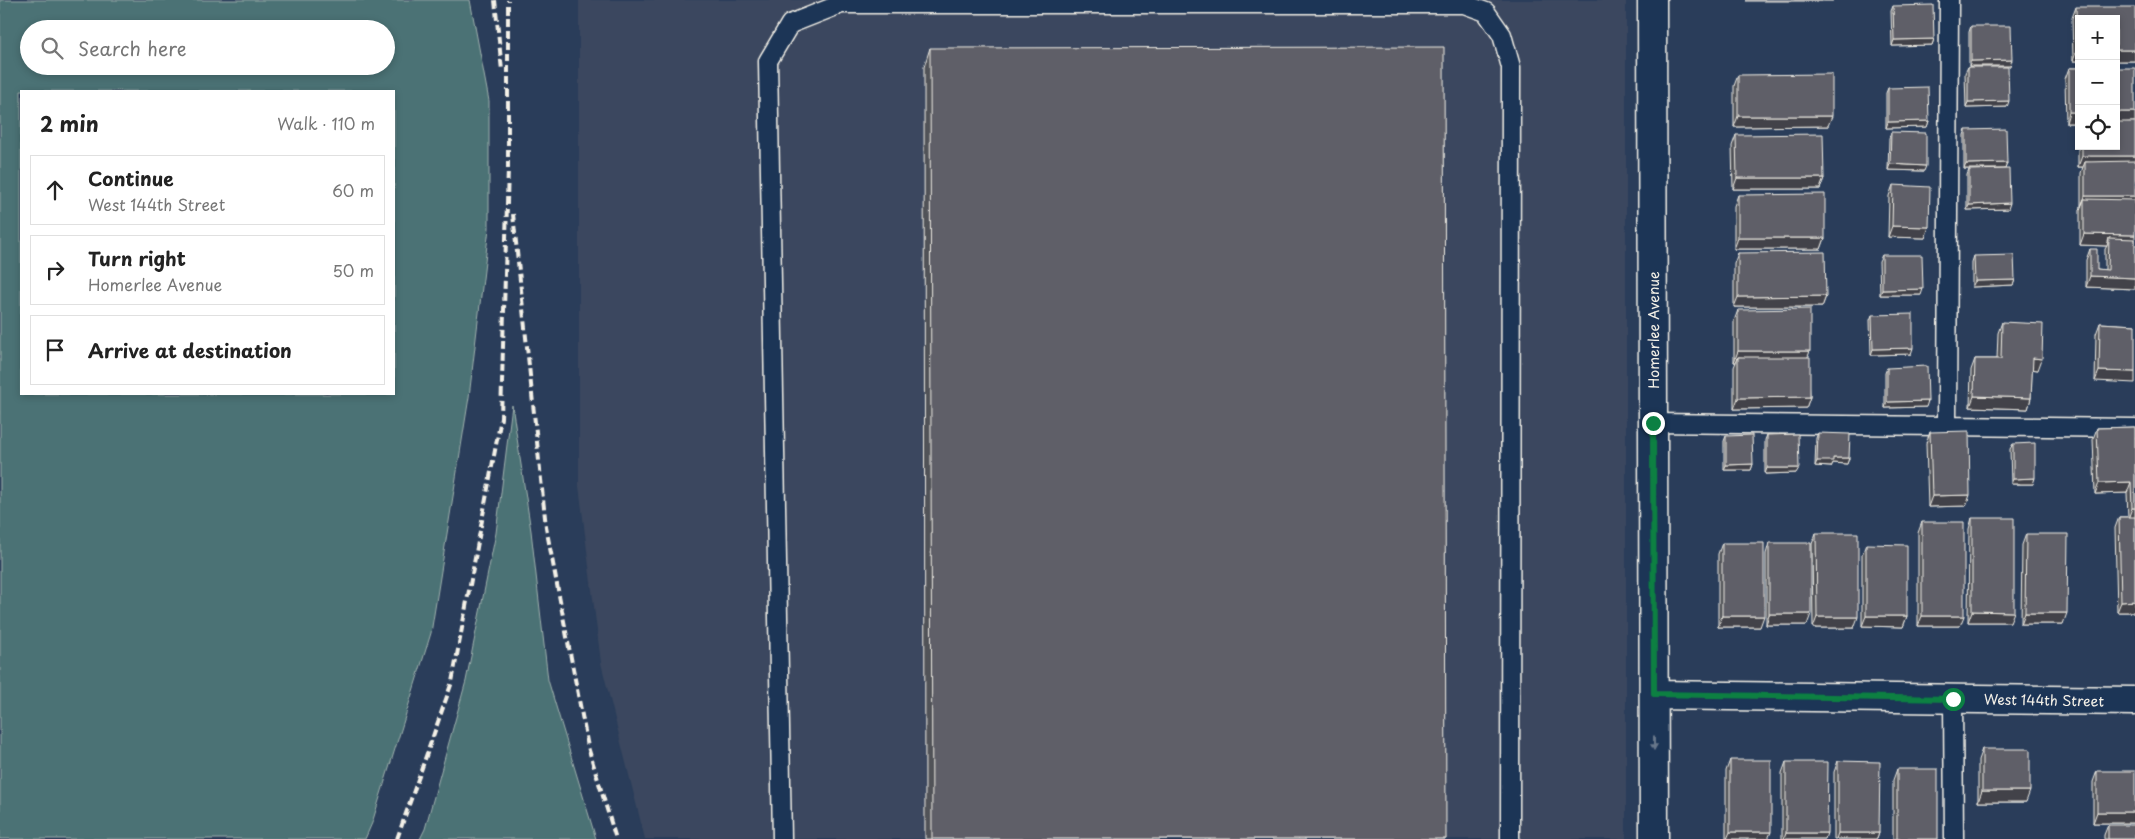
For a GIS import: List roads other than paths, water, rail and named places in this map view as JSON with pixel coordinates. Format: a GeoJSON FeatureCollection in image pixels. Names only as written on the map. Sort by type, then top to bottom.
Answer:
{"type":"FeatureCollection","features":[{"type":"Feature","properties":{"kind":"street","name":"Homerlee Avenue"},"geometry":{"type":"LineString","coordinates":[[1652,0],[1654,839]]}},
{"type":"Feature","properties":{"kind":"street","name":"West 144th Street"},"geometry":{"type":"LineString","coordinates":[[1654,694],[2135,701]]}},
{"type":"Feature","properties":{"kind":"lane"},"geometry":{"type":"LineString","coordinates":[[1947,426],[1949,0]]}},
{"type":"Feature","properties":{"kind":"lane"},"geometry":{"type":"LineString","coordinates":[[782,839],[768,61],[790,24],[841,4],[1464,4],[1486,12],[1502,35],[1511,67],[1510,839]]}},
{"type":"Feature","properties":{"kind":"lane"},"geometry":{"type":"LineString","coordinates":[[1653,423],[2135,428]]}},
{"type":"Feature","properties":{"kind":"lane"},"geometry":{"type":"LineString","coordinates":[[1953,699],[1954,839]]}},
{"type":"Feature","properties":{"kind":"railway"},"geometry":{"type":"LineString","coordinates":[[495,0],[502,71]]}},
{"type":"Feature","properties":{"kind":"railway"},"geometry":{"type":"LineString","coordinates":[[397,839],[452,682],[501,418],[508,167],[508,0]]}},
{"type":"Feature","properties":{"kind":"railway"},"geometry":{"type":"LineString","coordinates":[[513,214],[546,527],[588,747],[616,839]]}}]}
